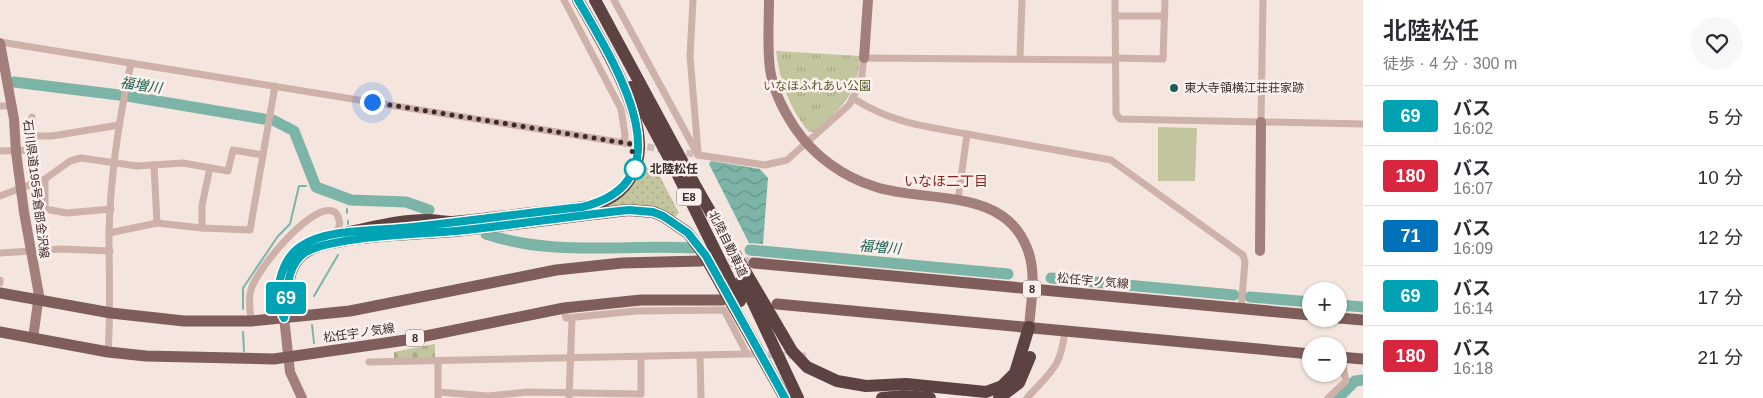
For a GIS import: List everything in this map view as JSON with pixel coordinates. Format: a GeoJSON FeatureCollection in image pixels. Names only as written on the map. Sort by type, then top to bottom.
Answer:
{"type":"FeatureCollection","features":[{"type":"Feature","properties":{"kind":"highway"},"geometry":{"type":"LineString","coordinates":[[284,318],[279,308],[281,278],[288,260],[300,246],[309,242],[334,235],[354,236],[428,232],[452,226],[594,204],[616,194],[631,179],[639,148],[635,119],[614,67],[578,0]]}},
{"type":"Feature","properties":{"kind":"highway","name":"北陸自動車道"},"geometry":{"type":"LineString","coordinates":[[582,0],[677,173],[786,398]]}},
{"type":"Feature","properties":{"kind":"highway","name":"北陸自動車道"},"geometry":{"type":"LineString","coordinates":[[595,0],[697,189],[798,398]]}},
{"type":"Feature","properties":{"kind":"highway"},"geometry":{"type":"LineString","coordinates":[[697,189],[799,359],[816,373],[831,379],[859,385],[885,395],[930,398]]}},
{"type":"Feature","properties":{"kind":"highway"},"geometry":{"type":"LineString","coordinates":[[452,226],[629,210],[653,212],[663,216],[681,226],[706,256],[786,398]]}},
{"type":"Feature","properties":{"kind":"highway"},"geometry":{"type":"LineString","coordinates":[[284,318],[289,279],[300,258],[318,247],[354,236]]}},
{"type":"Feature","properties":{"kind":"highway"},"geometry":{"type":"LineString","coordinates":[[885,395],[906,384],[954,388],[976,393],[994,390],[1009,380],[1019,364],[1029,327]]}},
{"type":"Feature","properties":{"kind":"highway"},"geometry":{"type":"LineString","coordinates":[[999,398],[1012,390],[1024,375],[1032,344],[1029,327]]}},
{"type":"Feature","properties":{"kind":"main road","name":"松任宇ノ気線"},"geometry":{"type":"LineString","coordinates":[[0,293],[111,313],[184,321],[250,321],[350,311],[564,269],[622,263],[700,261]]}},
{"type":"Feature","properties":{"kind":"main road","name":"松任宇ノ気線"},"geometry":{"type":"LineString","coordinates":[[754,263],[1302,314]]}},
{"type":"Feature","properties":{"kind":"main road","name":"松任宇ノ気線"},"geometry":{"type":"LineString","coordinates":[[0,332],[108,352],[180,358],[288,358],[406,340],[564,308],[641,300],[722,300]]}},
{"type":"Feature","properties":{"kind":"main road"},"geometry":{"type":"LineString","coordinates":[[777,304],[1302,353]]}},
{"type":"Feature","properties":{"kind":"main road"},"geometry":{"type":"LineString","coordinates":[[1347,319],[1363,320]]}},
{"type":"Feature","properties":{"kind":"main road"},"geometry":{"type":"LineString","coordinates":[[1347,358],[1363,359]]}},
{"type":"Feature","properties":{"kind":"street"},"geometry":{"type":"LineString","coordinates":[[0,42],[628,144],[621,109],[564,0]]}},
{"type":"Feature","properties":{"kind":"street"},"geometry":{"type":"LineString","coordinates":[[614,0],[698,155]]}},
{"type":"Feature","properties":{"kind":"street"},"geometry":{"type":"LineString","coordinates":[[693,0],[690,56],[698,155]]}},
{"type":"Feature","properties":{"kind":"street"},"geometry":{"type":"LineString","coordinates":[[768,0],[770,68],[773,82],[788,118],[807,144],[829,164],[867,184],[896,192],[958,200],[980,205],[994,211],[1019,233],[1029,254],[1032,289],[1029,327]]}},
{"type":"Feature","properties":{"kind":"street"},"geometry":{"type":"LineString","coordinates":[[698,155],[770,165],[787,160],[844,111],[854,99],[861,82],[868,0]]}},
{"type":"Feature","properties":{"kind":"street"},"geometry":{"type":"LineString","coordinates":[[1020,58],[1022,0]]}},
{"type":"Feature","properties":{"kind":"street"},"geometry":{"type":"LineString","coordinates":[[1115,0],[1116,114],[1120,120],[1363,124]]}},
{"type":"Feature","properties":{"kind":"street"},"geometry":{"type":"LineString","coordinates":[[864,58],[1163,59],[1164,0]]}},
{"type":"Feature","properties":{"kind":"street"},"geometry":{"type":"LineString","coordinates":[[1260,251],[1262,0]]}},
{"type":"Feature","properties":{"kind":"street"},"geometry":{"type":"LineString","coordinates":[[1115,16],[1164,16]]}},
{"type":"Feature","properties":{"kind":"street","name":"石川県道195号倉部金沢線"},"geometry":{"type":"LineString","coordinates":[[0,42],[12,106],[21,190],[39,301],[34,338]]}},
{"type":"Feature","properties":{"kind":"street"},"geometry":{"type":"LineString","coordinates":[[108,352],[111,313],[109,233],[119,125],[131,64]]}},
{"type":"Feature","properties":{"kind":"street"},"geometry":{"type":"LineString","coordinates":[[109,233],[157,223],[202,228],[251,228],[275,86]]}},
{"type":"Feature","properties":{"kind":"street"},"geometry":{"type":"LineString","coordinates":[[854,99],[876,112],[898,121],[1111,160],[1243,255],[1245,266],[1241,308]]}},
{"type":"Feature","properties":{"kind":"street"},"geometry":{"type":"LineString","coordinates":[[0,106],[12,106]]}},
{"type":"Feature","properties":{"kind":"street"},"geometry":{"type":"LineString","coordinates":[[0,151],[32,150],[32,117]]}},
{"type":"Feature","properties":{"kind":"street"},"geometry":{"type":"LineString","coordinates":[[32,136],[52,136],[119,125]]}},
{"type":"Feature","properties":{"kind":"street"},"geometry":{"type":"LineString","coordinates":[[958,200],[967,134]]}},
{"type":"Feature","properties":{"kind":"street"},"geometry":{"type":"LineString","coordinates":[[0,196],[21,190],[45,179],[70,161],[81,158],[137,166],[183,163],[228,171],[233,150],[263,155]]}},
{"type":"Feature","properties":{"kind":"street"},"geometry":{"type":"LineString","coordinates":[[154,165],[157,223]]}},
{"type":"Feature","properties":{"kind":"street"},"geometry":{"type":"LineString","coordinates":[[202,228],[202,205],[210,168]]}},
{"type":"Feature","properties":{"kind":"street"},"geometry":{"type":"LineString","coordinates":[[45,179],[45,209],[67,212],[111,208]]}},
{"type":"Feature","properties":{"kind":"street"},"geometry":{"type":"LineString","coordinates":[[250,321],[251,288],[289,236],[318,212],[327,209],[335,212],[339,219],[339,228],[334,235]]}},
{"type":"Feature","properties":{"kind":"street"},"geometry":{"type":"LineString","coordinates":[[0,253],[30,250],[110,251]]}},
{"type":"Feature","properties":{"kind":"street"},"geometry":{"type":"LineString","coordinates":[[369,362],[747,354],[724,310],[636,311],[566,318],[564,308]]}},
{"type":"Feature","properties":{"kind":"street"},"geometry":{"type":"LineString","coordinates":[[284,318],[290,372],[302,397]]}},
{"type":"Feature","properties":{"kind":"street"},"geometry":{"type":"LineString","coordinates":[[569,395],[572,358],[572,318]]}},
{"type":"Feature","properties":{"kind":"street"},"geometry":{"type":"LineString","coordinates":[[1027,398],[1057,366],[1063,350],[1065,330]]}},
{"type":"Feature","properties":{"kind":"street"},"geometry":{"type":"LineString","coordinates":[[700,355],[701,398]]}},
{"type":"Feature","properties":{"kind":"street"},"geometry":{"type":"LineString","coordinates":[[438,361],[438,395],[488,396],[527,392],[630,396],[641,394],[641,357]]}},
{"type":"Feature","properties":{"kind":"street"},"geometry":{"type":"LineString","coordinates":[[1328,398],[1345,382]]}},
{"type":"Feature","properties":{"kind":"green space","name":"いなほふれあい公園"},"geometry":{"type":"Polygon","coordinates":[[[776,51],[860,56],[859,69],[852,91],[840,108],[814,132],[809,132],[802,123],[786,94],[776,51]]]}},
{"type":"Feature","properties":{"kind":"green space"},"geometry":{"type":"Polygon","coordinates":[[[1158,127],[1197,128],[1195,181],[1158,181],[1158,127]]]}},
{"type":"Feature","properties":{"kind":"green space"},"geometry":{"type":"Polygon","coordinates":[[[643,162],[650,172],[656,169],[679,213],[675,217],[598,208],[643,162]]]}},
{"type":"Feature","properties":{"kind":"green space"},"geometry":{"type":"Polygon","coordinates":[[[435,344],[435,359],[394,359],[394,352],[435,344]]]}},
{"type":"Feature","properties":{"kind":"water"},"geometry":{"type":"Polygon","coordinates":[[[711,161],[760,169],[768,178],[763,244],[749,243],[709,164],[711,161]]]}},
{"type":"Feature","properties":{"kind":"waterway","name":"福増川"},"geometry":{"type":"LineString","coordinates":[[14,82],[127,96],[264,119]]}},
{"type":"Feature","properties":{"kind":"waterway","name":"福増川"},"geometry":{"type":"LineString","coordinates":[[273,120],[294,131],[316,187],[351,200],[406,202],[429,210]]}},
{"type":"Feature","properties":{"kind":"waterway"},"geometry":{"type":"LineString","coordinates":[[243,309],[243,288],[278,236],[290,224],[299,186],[306,186]]}},
{"type":"Feature","properties":{"kind":"waterway","name":"福増川"},"geometry":{"type":"LineString","coordinates":[[312,186],[316,187]]}},
{"type":"Feature","properties":{"kind":"waterway","name":"福増川"},"geometry":{"type":"LineString","coordinates":[[486,234],[511,241],[563,247],[693,248]]}},
{"type":"Feature","properties":{"kind":"waterway","name":"福増川"},"geometry":{"type":"LineString","coordinates":[[750,250],[1008,274]]}},
{"type":"Feature","properties":{"kind":"waterway"},"geometry":{"type":"LineString","coordinates":[[314,296],[338,255]]}},
{"type":"Feature","properties":{"kind":"waterway","name":"福増川"},"geometry":{"type":"LineString","coordinates":[[1051,278],[1234,295]]}},
{"type":"Feature","properties":{"kind":"waterway","name":"福増川"},"geometry":{"type":"LineString","coordinates":[[1250,297],[1302,301]]}},
{"type":"Feature","properties":{"kind":"waterway","name":"福増川"},"geometry":{"type":"LineString","coordinates":[[1347,306],[1363,307]]}},
{"type":"Feature","properties":{"kind":"waterway"},"geometry":{"type":"LineString","coordinates":[[312,325],[314,343]]}},
{"type":"Feature","properties":{"kind":"waterway"},"geometry":{"type":"LineString","coordinates":[[243,332],[244,351]]}},
{"type":"Feature","properties":{"kind":"waterway"},"geometry":{"type":"LineString","coordinates":[[1338,398],[1355,381],[1363,380]]}},
{"type":"Feature","properties":{"kind":"tunnel"},"geometry":{"type":"LineString","coordinates":[[637,145],[665,150]]}},
{"type":"Feature","properties":{"kind":"tunnel"},"geometry":{"type":"LineString","coordinates":[[676,151],[698,155]]}},
{"type":"Feature","properties":{"kind":"tunnel"},"geometry":{"type":"LineString","coordinates":[[712,261],[754,263]]}},
{"type":"Feature","properties":{"kind":"tunnel"},"geometry":{"type":"LineString","coordinates":[[747,354],[806,356]]}},
{"type":"Feature","properties":{"kind":"bus line","name":"69"},"geometry":{"type":"LineString","coordinates":[[578,0],[606,50],[629,100],[638,128],[638,159],[631,179],[624,187],[606,200],[582,207],[409,228],[354,232],[309,242],[293,252],[283,268],[279,292],[279,308],[284,318],[291,271],[304,254],[326,244],[629,210],[653,212],[681,226],[706,256],[785,398]]}},
{"type":"Feature","properties":{"kind":"place","name":"東大寺領横江荘荘家跡"},"geometry":{"type":"Point","coordinates":[1174,88]}},
{"type":"Feature","properties":{"kind":"place","name":"北陸松任"},"geometry":{"type":"Point","coordinates":[635,169]}},
{"type":"Feature","properties":{"kind":"district","name":"いなほ二丁目"},"geometry":{"type":"Point","coordinates":[946,181]}},
{"type":"Feature","properties":{"kind":"route"},"geometry":{"type":"LineString","coordinates":[[372,102],[631,144],[635,169]]}}]}
